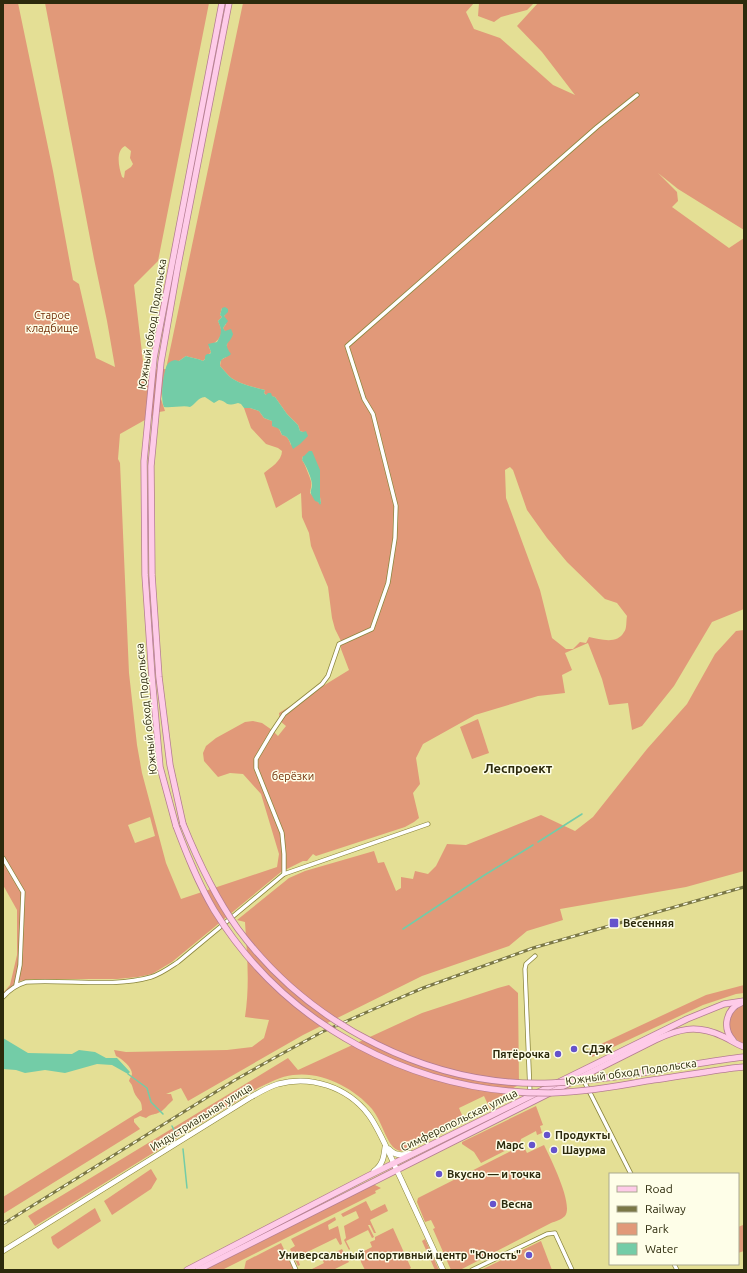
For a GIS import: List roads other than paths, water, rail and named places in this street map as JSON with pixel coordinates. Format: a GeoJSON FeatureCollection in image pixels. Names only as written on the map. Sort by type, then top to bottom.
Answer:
{"type":"FeatureCollection","features":[{"type":"Feature","properties":{"kind":"main road","name":"Южный обход Подольска"},"geometry":{"type":"LineString","coordinates":[[222,3],[154,358],[144,461],[145,576],[160,767],[176,826],[200,884],[214,910],[250,959],[291,1000],[336,1034],[367,1051],[437,1078],[475,1087],[501,1091],[552,1093],[600,1089],[744,1067]]}},
{"type":"Feature","properties":{"kind":"main road","name":"Южный обход Подольска"},"geometry":{"type":"LineString","coordinates":[[229,3],[178,265],[161,362],[151,466],[152,575],[159,677],[170,765],[183,824],[194,853],[207,879],[238,928],[257,952],[295,991],[319,1010],[364,1038],[391,1051],[422,1063],[452,1072],[501,1081],[551,1083],[595,1080],[744,1057]]}},
{"type":"Feature","properties":{"kind":"main road","name":"Симферопольская улица"},"geometry":{"type":"LineString","coordinates":[[198,1270],[396,1170],[687,1019],[724,1004],[744,1002]]}},
{"type":"Feature","properties":{"kind":"main road"},"geometry":{"type":"LineString","coordinates":[[734,1042],[727,1031],[727,1018],[734,1007],[744,1002]]}},
{"type":"Feature","properties":{"kind":"main road","name":"Симферопольская улица"},"geometry":{"type":"LineString","coordinates":[[187,1270],[393,1163],[532,1096],[674,1032],[688,1029],[711,1031],[744,1047]]}},
{"type":"Feature","properties":{"kind":"main road","name":"Индустриальная улица"},"geometry":{"type":"LineString","coordinates":[[3,1251],[251,1097],[278,1084],[292,1081],[307,1081],[336,1088],[358,1103],[368,1114],[385,1146],[443,1270]]}},
{"type":"Feature","properties":{"kind":"main road"},"geometry":{"type":"LineString","coordinates":[[385,1146],[393,1154],[399,1155],[422,1150]]}},
{"type":"Feature","properties":{"kind":"main road"},"geometry":{"type":"LineString","coordinates":[[368,1176],[378,1169],[383,1160],[385,1146]]}},
{"type":"Feature","properties":{"kind":"street"},"geometry":{"type":"LineString","coordinates":[[284,874],[282,833],[256,768],[256,759],[284,714],[322,684],[328,676],[339,644],[372,629],[388,583],[395,538],[396,506],[373,414],[364,399],[347,346],[596,127],[637,95]]}},
{"type":"Feature","properties":{"kind":"street"},"geometry":{"type":"LineString","coordinates":[[3,997],[8,990],[16,985],[26,982],[119,982],[152,977],[164,972],[184,958],[284,874],[428,824]]}},
{"type":"Feature","properties":{"kind":"street"},"geometry":{"type":"LineString","coordinates":[[3,858],[22,892],[20,965],[16,985]]}},
{"type":"Feature","properties":{"kind":"street"},"geometry":{"type":"LineString","coordinates":[[532,1096],[529,1087],[525,969],[526,964],[535,956]]}},
{"type":"Feature","properties":{"kind":"street"},"geometry":{"type":"LineString","coordinates":[[580,1074],[630,1173]]}},
{"type":"Feature","properties":{"kind":"street"},"geometry":{"type":"LineString","coordinates":[[472,1270],[547,1234],[555,1233],[572,1270]]}},
{"type":"Feature","properties":{"kind":"street"},"geometry":{"type":"LineString","coordinates":[[292,1261],[296,1270]]}},
{"type":"Feature","properties":{"kind":"water"},"geometry":{"type":"Polygon","coordinates":[[[225,307],[228,309],[228,312],[224,316],[228,321],[223,328],[225,331],[231,329],[233,334],[227,345],[231,354],[222,359],[220,366],[229,376],[237,381],[265,390],[264,393],[266,395],[271,393],[287,414],[298,425],[300,431],[306,431],[308,436],[293,449],[288,438],[272,426],[272,421],[264,418],[259,411],[244,408],[238,403],[228,404],[219,400],[214,403],[205,397],[190,407],[164,407],[162,399],[162,386],[167,365],[171,361],[179,361],[186,356],[203,361],[207,354],[210,354],[211,352],[208,344],[217,342],[219,339],[221,332],[218,321],[222,317],[220,315],[222,308],[225,307]]]}},
{"type":"Feature","properties":{"kind":"water"},"geometry":{"type":"Polygon","coordinates":[[[309,451],[312,451],[320,470],[320,505],[315,501],[311,494],[311,479],[302,460],[303,456],[309,451]]]}},
{"type":"Feature","properties":{"kind":"water"},"geometry":{"type":"Polygon","coordinates":[[[3,1038],[28,1053],[72,1054],[79,1050],[95,1052],[106,1058],[117,1058],[130,1072],[128,1074],[112,1065],[97,1064],[65,1073],[45,1070],[25,1073],[16,1070],[3,1069],[3,1038]]]}},
{"type":"Feature","properties":{"kind":"waterway"},"geometry":{"type":"LineString","coordinates":[[538,842],[582,814]]}},
{"type":"Feature","properties":{"kind":"waterway"},"geometry":{"type":"LineString","coordinates":[[403,929],[533,845]]}},
{"type":"Feature","properties":{"kind":"waterway"},"geometry":{"type":"LineString","coordinates":[[128,1074],[147,1088],[151,1102],[163,1114]]}},
{"type":"Feature","properties":{"kind":"waterway"},"geometry":{"type":"LineString","coordinates":[[172,1126],[176,1134]]}},
{"type":"Feature","properties":{"kind":"waterway"},"geometry":{"type":"LineString","coordinates":[[183,1149],[187,1188]]}},
{"type":"Feature","properties":{"kind":"railway"},"geometry":{"type":"LineString","coordinates":[[3,1224],[235,1080],[322,1032],[423,988],[533,948],[744,887]]}},
{"type":"Feature","properties":{"kind":"place","name":"Весенняя"},"geometry":{"type":"Point","coordinates":[614,923]}},
{"type":"Feature","properties":{"kind":"place","name":"СДЭК"},"geometry":{"type":"Point","coordinates":[574,1049]}},
{"type":"Feature","properties":{"kind":"place","name":"Пятёрочка"},"geometry":{"type":"Point","coordinates":[558,1054]}},
{"type":"Feature","properties":{"kind":"place","name":"Продукты"},"geometry":{"type":"Point","coordinates":[547,1135]}},
{"type":"Feature","properties":{"kind":"place","name":"Марс"},"geometry":{"type":"Point","coordinates":[532,1145]}},
{"type":"Feature","properties":{"kind":"place","name":"Шаурма"},"geometry":{"type":"Point","coordinates":[554,1150]}},
{"type":"Feature","properties":{"kind":"place","name":"Вкусно — и точка"},"geometry":{"type":"Point","coordinates":[439,1174]}},
{"type":"Feature","properties":{"kind":"place","name":"Весна"},"geometry":{"type":"Point","coordinates":[493,1204]}},
{"type":"Feature","properties":{"kind":"place","name":"Универсальный спортивный центр \"Юность\""},"geometry":{"type":"Point","coordinates":[529,1255]}},
{"type":"Feature","properties":{"kind":"district","name":"Леспроект"},"geometry":{"type":"Point","coordinates":[518,768]}},
{"type":"Feature","properties":{"kind":"park label","name":"Старое кладбище"},"geometry":{"type":"Point","coordinates":[52,321]}},
{"type":"Feature","properties":{"kind":"park label","name":"берёзки"},"geometry":{"type":"Point","coordinates":[293,776]}}]}
